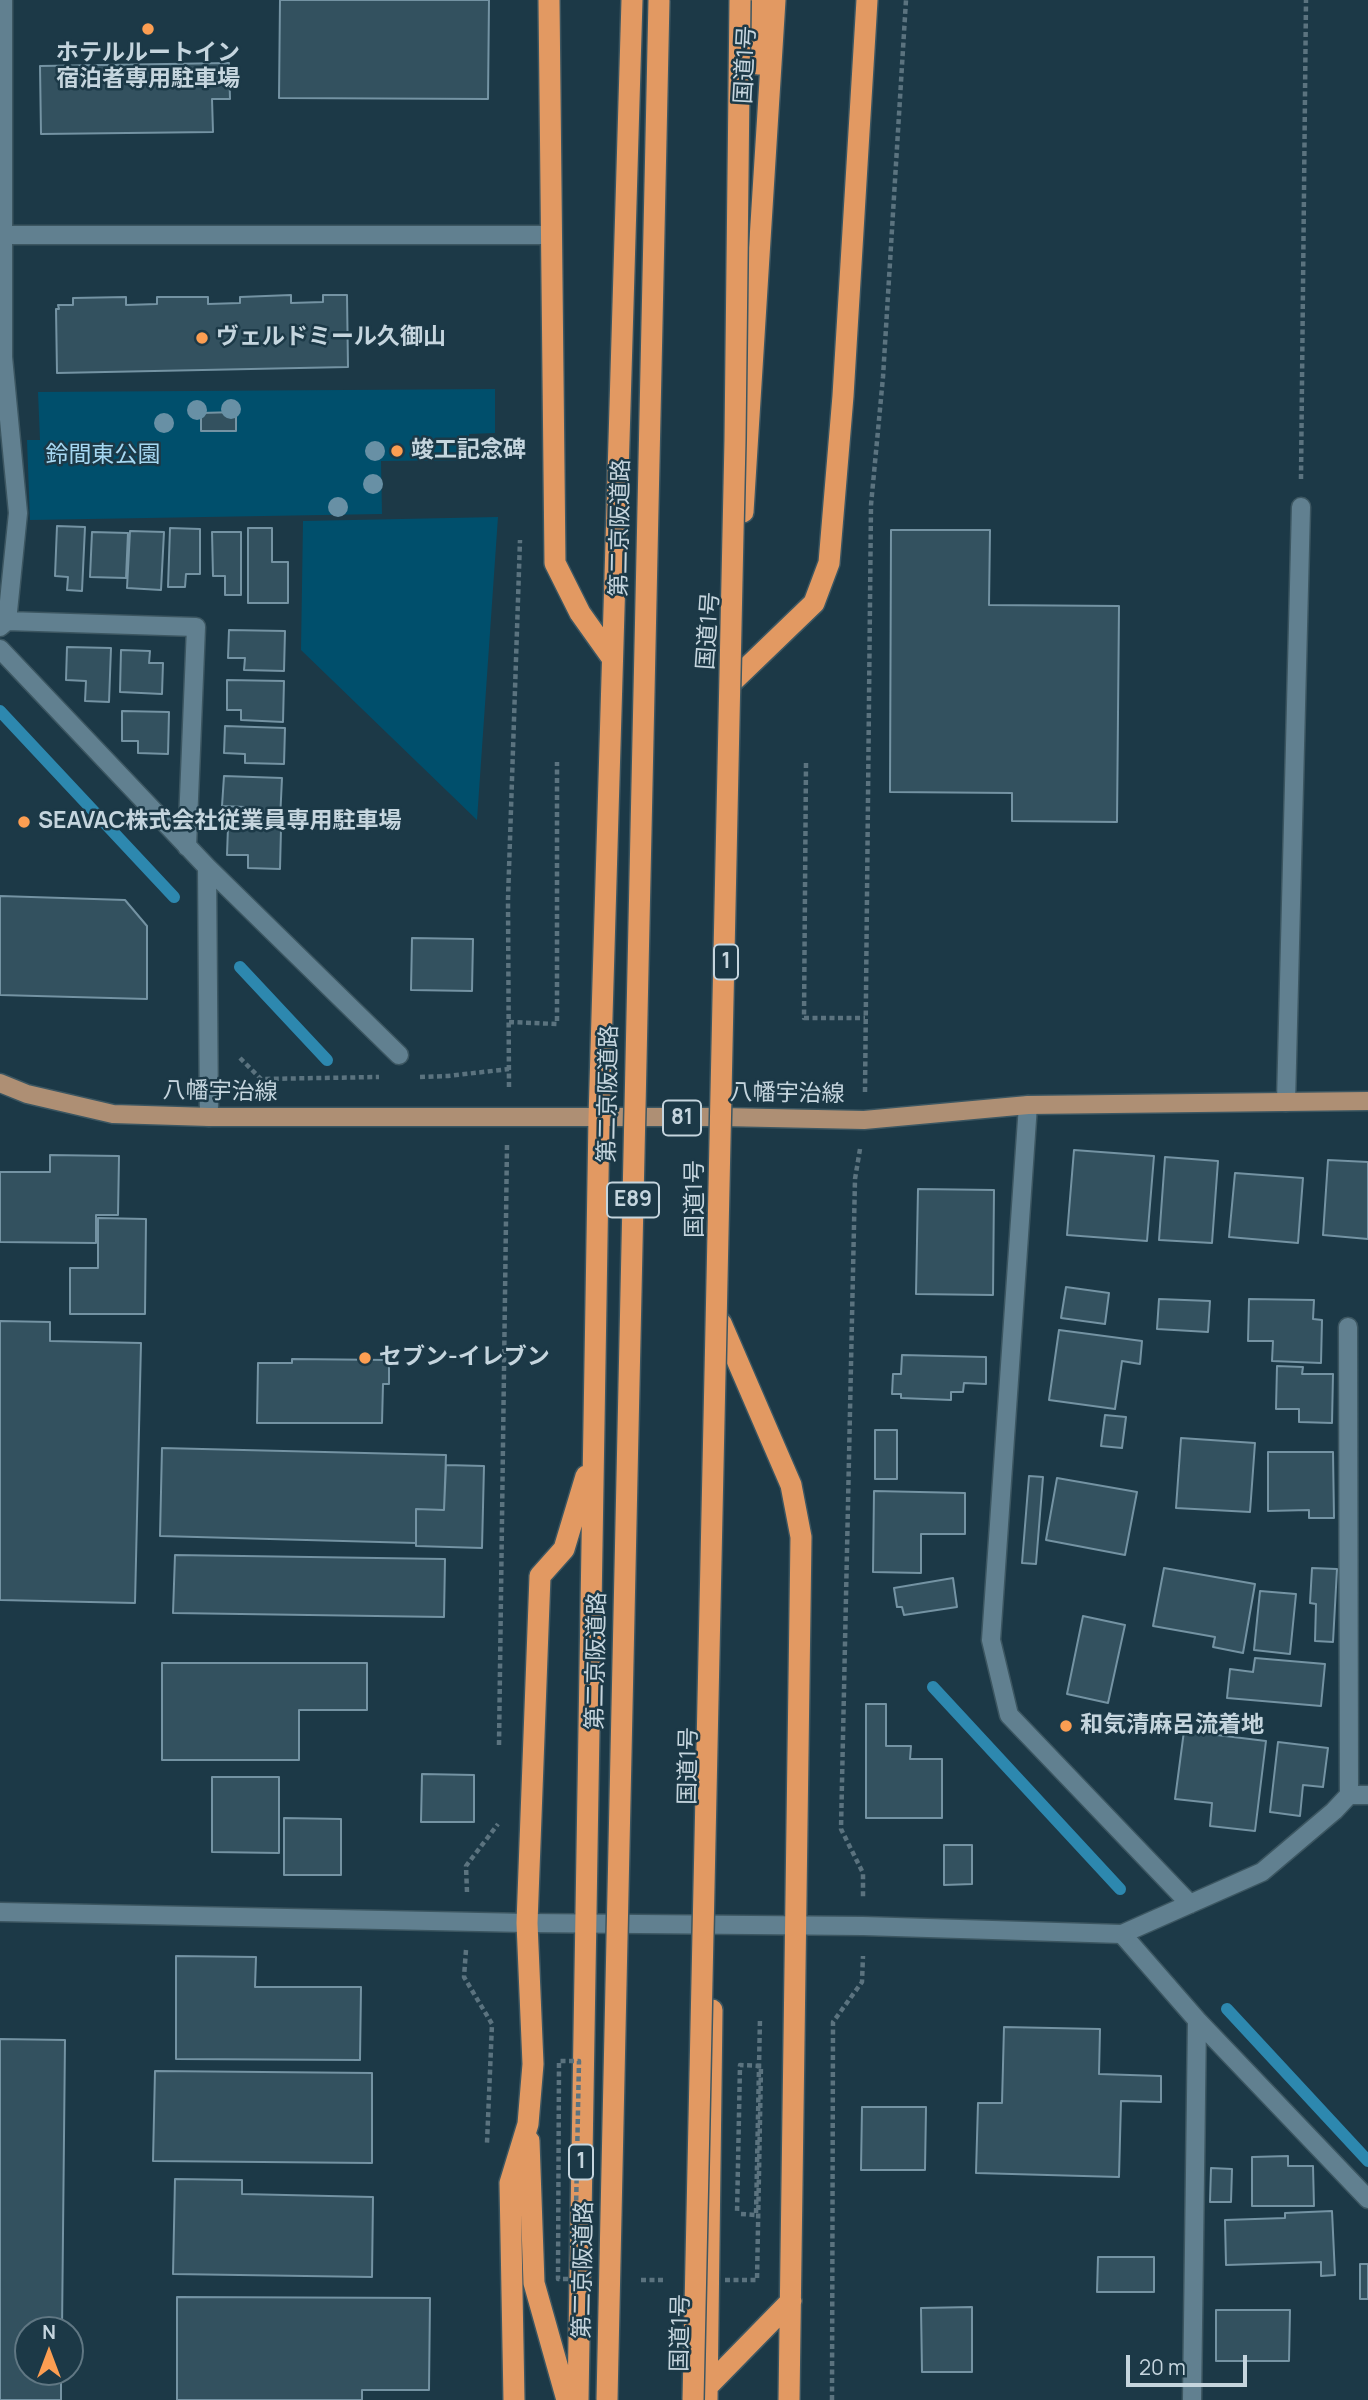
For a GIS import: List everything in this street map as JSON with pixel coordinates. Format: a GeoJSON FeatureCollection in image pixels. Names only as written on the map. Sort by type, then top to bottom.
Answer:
{"type":"FeatureCollection","features":[{"type":"Feature","properties":{"kind":"highway"},"geometry":{"type":"LineString","coordinates":[[549,0],[555,563],[580,613],[612,658]]}},
{"type":"Feature","properties":{"kind":"highway","name":"1"},"geometry":{"type":"LineString","coordinates":[[578,2400],[599,1118],[632,0]]}},
{"type":"Feature","properties":{"kind":"highway","name":"第二京阪道路"},"geometry":{"type":"LineString","coordinates":[[607,2400],[659,0]]}},
{"type":"Feature","properties":{"kind":"highway"},"geometry":{"type":"LineString","coordinates":[[702,2396],[740,0]]}},
{"type":"Feature","properties":{"kind":"highway"},"geometry":{"type":"LineString","coordinates":[[735,440],[753,174],[760,0]]}},
{"type":"Feature","properties":{"kind":"highway","name":"国道1号"},"geometry":{"type":"LineString","coordinates":[[702,2396],[713,1926],[723,1117],[732,683],[775,0]]}},
{"type":"Feature","properties":{"kind":"highway"},"geometry":{"type":"LineString","coordinates":[[732,683],[814,603],[829,564],[843,396],[867,0]]}},
{"type":"Feature","properties":{"kind":"highway"},"geometry":{"type":"LineString","coordinates":[[722,1323],[791,1485],[802,1537],[789,2400]]}},
{"type":"Feature","properties":{"kind":"highway"},"geometry":{"type":"LineString","coordinates":[[567,2400],[534,2283],[528,2124],[533,2064],[527,1923],[540,1576],[564,1549],[594,1452]]}},
{"type":"Feature","properties":{"kind":"highway"},"geometry":{"type":"LineString","coordinates":[[514,2400],[510,2183],[528,2124]]}},
{"type":"Feature","properties":{"kind":"highway"},"geometry":{"type":"LineString","coordinates":[[702,2396],[791,2301]]}},
{"type":"Feature","properties":{"kind":"main road","name":"八幡宇治線"},"geometry":{"type":"LineString","coordinates":[[0,1083],[27,1094],[113,1114],[209,1117],[723,1117],[864,1120],[1028,1105],[1368,1101]]}},
{"type":"Feature","properties":{"kind":"street"},"geometry":{"type":"LineString","coordinates":[[3,0],[4,357],[18,513],[4,624],[196,628],[187,847]]}},
{"type":"Feature","properties":{"kind":"street"},"geometry":{"type":"LineString","coordinates":[[4,235],[552,235]]}},
{"type":"Feature","properties":{"kind":"street"},"geometry":{"type":"LineString","coordinates":[[1286,1102],[1301,507]]}},
{"type":"Feature","properties":{"kind":"street"},"geometry":{"type":"LineString","coordinates":[[0,649],[187,847],[399,1055]]}},
{"type":"Feature","properties":{"kind":"street"},"geometry":{"type":"LineString","coordinates":[[207,867],[209,1117]]}},
{"type":"Feature","properties":{"kind":"street"},"geometry":{"type":"LineString","coordinates":[[1028,1105],[991,1640],[1009,1715],[1190,1904]]}},
{"type":"Feature","properties":{"kind":"street"},"geometry":{"type":"LineString","coordinates":[[0,1912],[527,1923],[863,1926],[1122,1934],[1262,1872],[1349,1795],[1348,1327]]}},
{"type":"Feature","properties":{"kind":"street"},"geometry":{"type":"LineString","coordinates":[[1349,1795],[1368,1795]]}},
{"type":"Feature","properties":{"kind":"street"},"geometry":{"type":"LineString","coordinates":[[1122,1934],[1197,2021],[1368,2199]]}},
{"type":"Feature","properties":{"kind":"street"},"geometry":{"type":"LineString","coordinates":[[1192,2400],[1197,2021]]}},
{"type":"Feature","properties":{"kind":"path"},"geometry":{"type":"LineString","coordinates":[[863,1873],[841,1829],[855,1180],[864,1120],[872,505],[883,377],[906,0]]}},
{"type":"Feature","properties":{"kind":"path"},"geometry":{"type":"LineString","coordinates":[[1301,507],[1306,0]]}},
{"type":"Feature","properties":{"kind":"path"},"geometry":{"type":"LineString","coordinates":[[499,1754],[509,1069],[508,899],[520,540]]}},
{"type":"Feature","properties":{"kind":"path"},"geometry":{"type":"LineString","coordinates":[[509,1022],[557,1024],[557,762]]}},
{"type":"Feature","properties":{"kind":"path"},"geometry":{"type":"LineString","coordinates":[[806,763],[804,1018],[865,1018]]}},
{"type":"Feature","properties":{"kind":"path"},"geometry":{"type":"LineString","coordinates":[[208,1055],[237,1055],[261,1079],[391,1077]]}},
{"type":"Feature","properties":{"kind":"path"},"geometry":{"type":"LineString","coordinates":[[415,1077],[509,1069]]}},
{"type":"Feature","properties":{"kind":"path"},"geometry":{"type":"LineString","coordinates":[[466,1866],[498,1824]]}},
{"type":"Feature","properties":{"kind":"path"},"geometry":{"type":"LineString","coordinates":[[832,2400],[832,2022],[862,1982]]}},
{"type":"Feature","properties":{"kind":"path"},"geometry":{"type":"LineString","coordinates":[[717,2280],[757,2280],[761,2066],[740,2065],[737,2214],[757,2215],[760,2012]]}},
{"type":"Feature","properties":{"kind":"path"},"geometry":{"type":"LineString","coordinates":[[576,2209],[579,2061],[559,2061],[558,2279],[584,2279]]}},
{"type":"Feature","properties":{"kind":"path"},"geometry":{"type":"LineString","coordinates":[[637,2280],[677,2280]]}},
{"type":"Feature","properties":{"kind":"green space","name":"鈴間東公園"},"geometry":{"type":"Polygon","coordinates":[[[495,389],[495,433],[469,434],[469,460],[381,461],[382,514],[30,520],[27,440],[40,440],[38,392],[495,389]]]}},
{"type":"Feature","properties":{"kind":"green space"},"geometry":{"type":"Polygon","coordinates":[[[498,517],[477,820],[301,650],[303,521],[498,517]]]}},
{"type":"Feature","properties":{"kind":"building"},"geometry":{"type":"Polygon","coordinates":[[[280,0],[489,0],[488,99],[279,98],[280,0]]]}},
{"type":"Feature","properties":{"kind":"building"},"geometry":{"type":"Polygon","coordinates":[[[229,63],[230,99],[212,99],[213,132],[41,134],[40,66],[229,63]]]}},
{"type":"Feature","properties":{"kind":"building","name":"ヴェルドミール久御山"},"geometry":{"type":"Polygon","coordinates":[[[291,295],[291,303],[323,302],[323,295],[347,295],[348,367],[57,373],[56,309],[59,309],[58,305],[73,305],[73,298],[126,297],[126,305],[157,304],[157,297],[208,297],[208,304],[240,303],[240,297],[291,295]]]}},
{"type":"Feature","properties":{"kind":"building"},"geometry":{"type":"Polygon","coordinates":[[[236,412],[236,431],[201,431],[201,413],[236,412]]]}},
{"type":"Feature","properties":{"kind":"building"},"geometry":{"type":"Polygon","coordinates":[[[57,526],[85,527],[82,591],[67,590],[68,577],[55,576],[57,526]]]}},
{"type":"Feature","properties":{"kind":"building"},"geometry":{"type":"Polygon","coordinates":[[[170,528],[200,529],[200,574],[186,574],[185,587],[168,587],[170,528]]]}},
{"type":"Feature","properties":{"kind":"building"},"geometry":{"type":"Polygon","coordinates":[[[248,528],[272,528],[272,562],[288,562],[288,603],[248,603],[248,528]]]}},
{"type":"Feature","properties":{"kind":"building"},"geometry":{"type":"Polygon","coordinates":[[[891,530],[990,530],[989,605],[1119,606],[1117,822],[1012,821],[1012,793],[890,792],[891,530]]]}},
{"type":"Feature","properties":{"kind":"building"},"geometry":{"type":"Polygon","coordinates":[[[130,531],[164,532],[161,590],[127,588],[130,531]]]}},
{"type":"Feature","properties":{"kind":"building"},"geometry":{"type":"Polygon","coordinates":[[[92,532],[128,533],[126,578],[90,577],[92,532]]]}},
{"type":"Feature","properties":{"kind":"building"},"geometry":{"type":"Polygon","coordinates":[[[212,532],[241,532],[241,595],[225,595],[225,576],[213,576],[212,532]]]}},
{"type":"Feature","properties":{"kind":"building"},"geometry":{"type":"Polygon","coordinates":[[[229,630],[285,631],[284,671],[244,670],[245,658],[228,658],[229,630]]]}},
{"type":"Feature","properties":{"kind":"building"},"geometry":{"type":"Polygon","coordinates":[[[67,647],[111,648],[109,702],[85,701],[86,681],[66,680],[67,647]]]}},
{"type":"Feature","properties":{"kind":"building"},"geometry":{"type":"Polygon","coordinates":[[[121,650],[150,651],[149,663],[163,663],[162,694],[120,692],[121,650]]]}},
{"type":"Feature","properties":{"kind":"building"},"geometry":{"type":"Polygon","coordinates":[[[227,680],[284,681],[283,722],[241,720],[241,710],[227,710],[227,680]]]}},
{"type":"Feature","properties":{"kind":"building"},"geometry":{"type":"Polygon","coordinates":[[[122,711],[169,712],[168,754],[138,753],[138,741],[122,741],[122,711]]]}},
{"type":"Feature","properties":{"kind":"building"},"geometry":{"type":"Polygon","coordinates":[[[225,726],[285,728],[284,764],[245,763],[245,754],[224,753],[225,726]]]}},
{"type":"Feature","properties":{"kind":"building"},"geometry":{"type":"Polygon","coordinates":[[[224,776],[282,778],[280,820],[244,818],[245,807],[222,806],[224,776]]]}},
{"type":"Feature","properties":{"kind":"building"},"geometry":{"type":"Polygon","coordinates":[[[228,827],[281,829],[280,869],[248,868],[248,855],[227,855],[228,827]]]}},
{"type":"Feature","properties":{"kind":"building"},"geometry":{"type":"Polygon","coordinates":[[[0,896],[125,900],[147,926],[147,999],[0,995],[0,896]]]}},
{"type":"Feature","properties":{"kind":"building"},"geometry":{"type":"Polygon","coordinates":[[[412,938],[473,939],[472,991],[411,990],[412,938]]]}},
{"type":"Feature","properties":{"kind":"building"},"geometry":{"type":"Polygon","coordinates":[[[1074,1150],[1154,1156],[1147,1241],[1067,1235],[1074,1150]]]}},
{"type":"Feature","properties":{"kind":"building"},"geometry":{"type":"Polygon","coordinates":[[[50,1155],[119,1156],[118,1215],[96,1215],[96,1243],[0,1242],[0,1172],[50,1172],[50,1155]]]}},
{"type":"Feature","properties":{"kind":"building"},"geometry":{"type":"Polygon","coordinates":[[[1165,1157],[1218,1161],[1212,1243],[1159,1240],[1165,1157]]]}},
{"type":"Feature","properties":{"kind":"building"},"geometry":{"type":"Polygon","coordinates":[[[1328,1160],[1368,1162],[1368,1239],[1323,1235],[1328,1160]]]}},
{"type":"Feature","properties":{"kind":"building"},"geometry":{"type":"Polygon","coordinates":[[[1235,1173],[1303,1178],[1298,1243],[1229,1237],[1235,1173]]]}},
{"type":"Feature","properties":{"kind":"building"},"geometry":{"type":"Polygon","coordinates":[[[918,1189],[994,1190],[993,1295],[916,1294],[918,1189]]]}},
{"type":"Feature","properties":{"kind":"building"},"geometry":{"type":"Polygon","coordinates":[[[98,1218],[146,1219],[145,1314],[70,1314],[70,1268],[98,1268],[98,1218]]]}},
{"type":"Feature","properties":{"kind":"building"},"geometry":{"type":"Polygon","coordinates":[[[1066,1287],[1109,1293],[1105,1324],[1061,1318],[1066,1287]]]}},
{"type":"Feature","properties":{"kind":"building"},"geometry":{"type":"Polygon","coordinates":[[[1159,1299],[1210,1301],[1208,1332],[1157,1329],[1159,1299]]]}},
{"type":"Feature","properties":{"kind":"building"},"geometry":{"type":"Polygon","coordinates":[[[1249,1299],[1314,1300],[1313,1319],[1322,1320],[1321,1363],[1272,1361],[1273,1341],[1248,1341],[1249,1299]]]}},
{"type":"Feature","properties":{"kind":"building"},"geometry":{"type":"Polygon","coordinates":[[[0,1321],[50,1322],[50,1341],[141,1343],[135,1603],[0,1600],[0,1321]]]}},
{"type":"Feature","properties":{"kind":"building"},"geometry":{"type":"Polygon","coordinates":[[[1059,1330],[1142,1341],[1140,1364],[1122,1361],[1115,1409],[1049,1400],[1059,1330]]]}},
{"type":"Feature","properties":{"kind":"building"},"geometry":{"type":"Polygon","coordinates":[[[902,1355],[986,1357],[986,1384],[964,1383],[963,1392],[951,1392],[951,1400],[901,1398],[901,1394],[892,1394],[893,1374],[901,1374],[902,1355]]]}},
{"type":"Feature","properties":{"kind":"building"},"geometry":{"type":"Polygon","coordinates":[[[292,1359],[389,1360],[389,1384],[383,1384],[382,1423],[257,1423],[258,1363],[292,1363],[292,1359]]]}},
{"type":"Feature","properties":{"kind":"building"},"geometry":{"type":"Polygon","coordinates":[[[1277,1366],[1303,1367],[1302,1374],[1333,1374],[1332,1423],[1299,1422],[1299,1409],[1276,1409],[1277,1366]]]}},
{"type":"Feature","properties":{"kind":"building"},"geometry":{"type":"Polygon","coordinates":[[[1105,1415],[1126,1417],[1122,1448],[1101,1446],[1105,1415]]]}},
{"type":"Feature","properties":{"kind":"building"},"geometry":{"type":"Polygon","coordinates":[[[875,1430],[897,1430],[897,1479],[875,1479],[875,1430]]]}},
{"type":"Feature","properties":{"kind":"building"},"geometry":{"type":"Polygon","coordinates":[[[1181,1438],[1255,1443],[1250,1512],[1176,1508],[1181,1438]]]}},
{"type":"Feature","properties":{"kind":"building"},"geometry":{"type":"Polygon","coordinates":[[[162,1448],[446,1455],[444,1510],[416,1509],[416,1543],[160,1536],[162,1448]]]}},
{"type":"Feature","properties":{"kind":"building"},"geometry":{"type":"Polygon","coordinates":[[[1268,1452],[1333,1452],[1334,1518],[1309,1518],[1309,1510],[1268,1511],[1268,1452]]]}},
{"type":"Feature","properties":{"kind":"building"},"geometry":{"type":"Polygon","coordinates":[[[446,1465],[484,1466],[482,1548],[416,1546],[416,1509],[444,1510],[446,1465]]]}},
{"type":"Feature","properties":{"kind":"building"},"geometry":{"type":"Polygon","coordinates":[[[1029,1476],[1043,1477],[1036,1564],[1022,1563],[1029,1476]]]}},
{"type":"Feature","properties":{"kind":"building"},"geometry":{"type":"Polygon","coordinates":[[[1057,1478],[1137,1492],[1125,1555],[1046,1540],[1057,1478]]]}},
{"type":"Feature","properties":{"kind":"building"},"geometry":{"type":"Polygon","coordinates":[[[874,1491],[965,1493],[965,1534],[921,1534],[921,1573],[873,1572],[874,1491]]]}},
{"type":"Feature","properties":{"kind":"building"},"geometry":{"type":"Polygon","coordinates":[[[175,1555],[445,1559],[444,1617],[173,1613],[175,1555]]]}},
{"type":"Feature","properties":{"kind":"building"},"geometry":{"type":"Polygon","coordinates":[[[1164,1568],[1255,1584],[1243,1653],[1213,1647],[1215,1637],[1153,1626],[1164,1568]]]}},
{"type":"Feature","properties":{"kind":"building"},"geometry":{"type":"Polygon","coordinates":[[[1312,1568],[1337,1569],[1333,1642],[1315,1641],[1316,1604],[1310,1603],[1312,1568]]]}},
{"type":"Feature","properties":{"kind":"building"},"geometry":{"type":"Polygon","coordinates":[[[953,1578],[957,1607],[904,1615],[902,1607],[897,1607],[894,1588],[953,1578]]]}},
{"type":"Feature","properties":{"kind":"building"},"geometry":{"type":"Polygon","coordinates":[[[1260,1591],[1296,1594],[1290,1654],[1254,1650],[1260,1591]]]}},
{"type":"Feature","properties":{"kind":"building"},"geometry":{"type":"Polygon","coordinates":[[[1083,1616],[1125,1625],[1108,1703],[1067,1694],[1083,1616]]]}},
{"type":"Feature","properties":{"kind":"building"},"geometry":{"type":"Polygon","coordinates":[[[1255,1658],[1325,1664],[1321,1706],[1227,1698],[1230,1669],[1253,1672],[1255,1658]]]}},
{"type":"Feature","properties":{"kind":"building"},"geometry":{"type":"Polygon","coordinates":[[[162,1663],[367,1663],[367,1710],[299,1710],[299,1760],[162,1760],[162,1663]]]}},
{"type":"Feature","properties":{"kind":"building"},"geometry":{"type":"Polygon","coordinates":[[[866,1704],[886,1704],[886,1746],[911,1746],[910,1759],[942,1759],[942,1818],[866,1818],[866,1704]]]}},
{"type":"Feature","properties":{"kind":"building"},"geometry":{"type":"Polygon","coordinates":[[[1184,1731],[1266,1741],[1255,1831],[1210,1826],[1212,1803],[1175,1799],[1184,1731]]]}},
{"type":"Feature","properties":{"kind":"building"},"geometry":{"type":"Polygon","coordinates":[[[1278,1742],[1328,1748],[1323,1787],[1303,1785],[1300,1816],[1270,1812],[1278,1742]]]}},
{"type":"Feature","properties":{"kind":"building"},"geometry":{"type":"Polygon","coordinates":[[[422,1774],[474,1775],[474,1822],[421,1822],[422,1774]]]}},
{"type":"Feature","properties":{"kind":"building"},"geometry":{"type":"Polygon","coordinates":[[[212,1777],[279,1777],[279,1853],[212,1852],[212,1777]]]}},
{"type":"Feature","properties":{"kind":"building"},"geometry":{"type":"Polygon","coordinates":[[[284,1818],[341,1819],[341,1875],[284,1875],[284,1818]]]}},
{"type":"Feature","properties":{"kind":"building"},"geometry":{"type":"Polygon","coordinates":[[[944,1845],[972,1845],[972,1884],[944,1885],[944,1845]]]}},
{"type":"Feature","properties":{"kind":"building"},"geometry":{"type":"Polygon","coordinates":[[[176,1956],[256,1957],[255,1987],[361,1987],[360,2060],[176,2059],[176,1956]]]}},
{"type":"Feature","properties":{"kind":"building"},"geometry":{"type":"Polygon","coordinates":[[[1004,2027],[1100,2029],[1099,2074],[1161,2076],[1161,2102],[1121,2101],[1119,2177],[976,2173],[978,2103],[1002,2103],[1004,2027]]]}},
{"type":"Feature","properties":{"kind":"building"},"geometry":{"type":"Polygon","coordinates":[[[0,2039],[65,2040],[62,2316],[14,2316],[14,2386],[61,2386],[61,2400],[0,2400],[0,2039]]]}},
{"type":"Feature","properties":{"kind":"building"},"geometry":{"type":"Polygon","coordinates":[[[155,2071],[372,2073],[372,2163],[153,2161],[155,2071]]]}},
{"type":"Feature","properties":{"kind":"building"},"geometry":{"type":"Polygon","coordinates":[[[862,2107],[926,2107],[925,2170],[861,2170],[862,2107]]]}},
{"type":"Feature","properties":{"kind":"building"},"geometry":{"type":"Polygon","coordinates":[[[1288,2156],[1288,2166],[1313,2166],[1314,2206],[1252,2206],[1252,2157],[1288,2156]]]}},
{"type":"Feature","properties":{"kind":"building"},"geometry":{"type":"Polygon","coordinates":[[[1211,2168],[1232,2169],[1231,2202],[1210,2202],[1211,2168]]]}},
{"type":"Feature","properties":{"kind":"building"},"geometry":{"type":"Polygon","coordinates":[[[175,2179],[242,2180],[242,2194],[373,2197],[372,2277],[173,2274],[175,2179]]]}},
{"type":"Feature","properties":{"kind":"building"},"geometry":{"type":"Polygon","coordinates":[[[1332,2211],[1335,2275],[1321,2276],[1321,2262],[1226,2265],[1225,2220],[1285,2218],[1285,2213],[1332,2211]]]}},
{"type":"Feature","properties":{"kind":"building"},"geometry":{"type":"Polygon","coordinates":[[[1098,2257],[1154,2257],[1154,2292],[1097,2292],[1098,2257]]]}},
{"type":"Feature","properties":{"kind":"building"},"geometry":{"type":"Polygon","coordinates":[[[1360,2264],[1368,2264],[1368,2299],[1360,2299],[1360,2264]]]}},
{"type":"Feature","properties":{"kind":"building"},"geometry":{"type":"Polygon","coordinates":[[[177,2297],[430,2298],[429,2390],[362,2390],[362,2400],[177,2400],[177,2297]]]}},
{"type":"Feature","properties":{"kind":"building"},"geometry":{"type":"Polygon","coordinates":[[[972,2307],[972,2372],[922,2372],[921,2308],[972,2307]]]}},
{"type":"Feature","properties":{"kind":"building"},"geometry":{"type":"Polygon","coordinates":[[[1216,2310],[1290,2310],[1289,2361],[1216,2361],[1216,2310]]]}},
{"type":"Feature","properties":{"kind":"waterway"},"geometry":{"type":"LineString","coordinates":[[0,711],[174,897]]}},
{"type":"Feature","properties":{"kind":"waterway"},"geometry":{"type":"LineString","coordinates":[[240,967],[327,1060]]}},
{"type":"Feature","properties":{"kind":"waterway"},"geometry":{"type":"LineString","coordinates":[[933,1687],[1120,1889]]}},
{"type":"Feature","properties":{"kind":"waterway"},"geometry":{"type":"LineString","coordinates":[[1227,2009],[1368,2161]]}},
{"type":"Feature","properties":{"kind":"place","name":"ホテルルートイン 宿泊者専用駐車場"},"geometry":{"type":"Point","coordinates":[148,29]}},
{"type":"Feature","properties":{"kind":"place","name":"ヴェルドミール久御山"},"geometry":{"type":"Point","coordinates":[202,338]}},
{"type":"Feature","properties":{"kind":"place","name":"竣工記念碑"},"geometry":{"type":"Point","coordinates":[397,451]}},
{"type":"Feature","properties":{"kind":"place","name":"SEAVAC株式会社従業員専用駐車場"},"geometry":{"type":"Point","coordinates":[24,822]}},
{"type":"Feature","properties":{"kind":"place","name":"セブン-イレブン"},"geometry":{"type":"Point","coordinates":[365,1358]}},
{"type":"Feature","properties":{"kind":"place","name":"和気清麻呂流着地"},"geometry":{"type":"Point","coordinates":[1066,1726]}}]}
